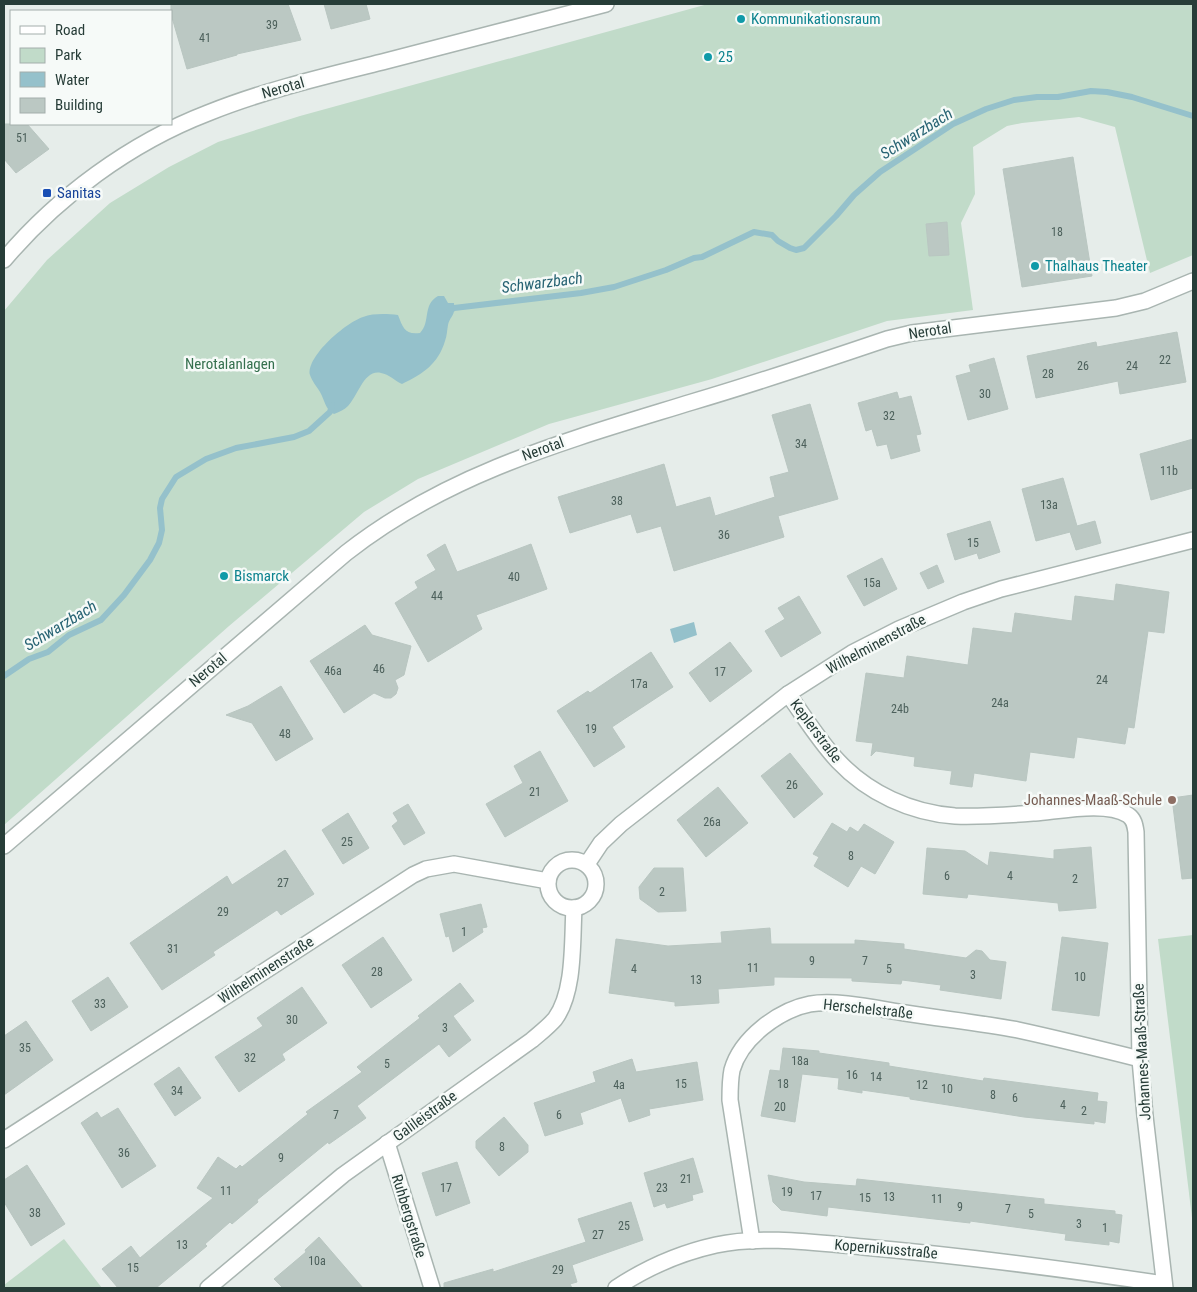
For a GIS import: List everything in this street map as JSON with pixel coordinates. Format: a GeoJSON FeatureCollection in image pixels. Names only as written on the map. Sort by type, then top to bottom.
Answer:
{"type":"FeatureCollection","features":[{"type":"Feature","properties":{"kind":"street","name":"Nerotal"},"geometry":{"type":"LineString","coordinates":[[4,260],[21,240],[47,215],[87,182],[118,160],[155,138],[206,113],[283,88],[606,4]]}},
{"type":"Feature","properties":{"kind":"street","name":"Nerotal"},"geometry":{"type":"LineString","coordinates":[[4,846],[154,715],[346,552],[372,532],[402,513],[443,492],[502,464],[567,440],[724,393],[887,339],[912,333],[1116,308],[1145,301],[1193,280]]}},
{"type":"Feature","properties":{"kind":"street","name":"Wilhelminenstraße"},"geometry":{"type":"LineString","coordinates":[[587,864],[601,843],[621,824],[788,694],[852,653],[899,629],[1001,588],[1193,540]]}},
{"type":"Feature","properties":{"kind":"street","name":"Keplerstraße"},"geometry":{"type":"LineString","coordinates":[[788,694],[836,760],[863,783],[907,807],[937,814],[978,817],[1098,808],[1119,811],[1131,816]]}},
{"type":"Feature","properties":{"kind":"street","name":"Johannes-Maaß-Straße"},"geometry":{"type":"LineString","coordinates":[[1131,816],[1136,832],[1140,1058],[1165,1286]]}},
{"type":"Feature","properties":{"kind":"street"},"geometry":{"type":"LineString","coordinates":[[574,859],[587,864],[596,878],[594,895],[582,906],[574,908],[558,904],[548,890],[548,881],[554,868],[566,860],[574,859]]}},
{"type":"Feature","properties":{"kind":"street","name":"Wilhelminenstraße"},"geometry":{"type":"LineString","coordinates":[[4,1140],[426,868],[454,864],[548,881]]}},
{"type":"Feature","properties":{"kind":"street","name":"Galileistraße"},"geometry":{"type":"LineString","coordinates":[[218,1285],[336,1180],[532,1040],[556,1017],[563,1004],[569,982],[574,908]]}},
{"type":"Feature","properties":{"kind":"street","name":"Herschelstraße"},"geometry":{"type":"LineString","coordinates":[[752,1241],[730,1100],[730,1085],[733,1068],[747,1045],[760,1029],[773,1018],[812,1004],[860,1006],[1017,1030],[1140,1058]]}},
{"type":"Feature","properties":{"kind":"street","name":"Ruhbergstraße"},"geometry":{"type":"LineString","coordinates":[[387,1143],[432,1288]]}},
{"type":"Feature","properties":{"kind":"street","name":"Kopernikusstraße"},"geometry":{"type":"LineString","coordinates":[[616,1288],[634,1283],[679,1256],[717,1244],[752,1241],[810,1242],[948,1255],[1022,1264],[1165,1286]]}},
{"type":"Feature","properties":{"kind":"green space","name":"Nerotalanlagen"},"geometry":{"type":"Polygon","coordinates":[[[708,4],[1193,4],[1193,255],[1150,273],[1115,127],[1079,117],[1007,126],[973,147],[975,194],[961,223],[973,310],[887,321],[712,379],[549,424],[418,479],[364,512],[229,626],[4,825],[4,311],[47,260],[110,203],[169,167],[218,142],[300,116],[708,4]]]}},
{"type":"Feature","properties":{"kind":"green space"},"geometry":{"type":"Polygon","coordinates":[[[1193,935],[1193,1226],[1158,939],[1193,935]]]}},
{"type":"Feature","properties":{"kind":"green space"},"geometry":{"type":"Polygon","coordinates":[[[64,1239],[102,1288],[4,1288],[4,1285],[64,1239]]]}},
{"type":"Feature","properties":{"kind":"water"},"geometry":{"type":"Polygon","coordinates":[[[438,296],[444,296],[448,303],[454,303],[454,308],[442,349],[434,362],[423,372],[402,384],[381,373],[370,375],[348,406],[334,414],[331,412],[310,375],[310,367],[314,359],[329,341],[356,320],[372,315],[398,315],[405,330],[411,333],[420,333],[425,324],[430,304],[438,296]]]}},
{"type":"Feature","properties":{"kind":"water"},"geometry":{"type":"Polygon","coordinates":[[[694,622],[697,635],[674,643],[670,629],[694,622]]]}},
{"type":"Feature","properties":{"kind":"building"},"geometry":{"type":"Polygon","coordinates":[[[171,4],[288,4],[301,40],[237,54],[187,69],[171,4]]]}},
{"type":"Feature","properties":{"kind":"building"},"geometry":{"type":"Polygon","coordinates":[[[324,4],[366,4],[370,19],[331,29],[324,4]]]}},
{"type":"Feature","properties":{"kind":"building"},"geometry":{"type":"Polygon","coordinates":[[[4,124],[28,125],[49,149],[16,173],[4,159],[4,124]]]}},
{"type":"Feature","properties":{"kind":"building"},"geometry":{"type":"Polygon","coordinates":[[[1073,157],[1092,276],[1022,287],[1003,169],[1073,157]]]}},
{"type":"Feature","properties":{"kind":"building"},"geometry":{"type":"Polygon","coordinates":[[[947,222],[949,255],[929,256],[926,224],[947,222]]]}},
{"type":"Feature","properties":{"kind":"building"},"geometry":{"type":"Polygon","coordinates":[[[1177,332],[1186,382],[1120,394],[1118,381],[1036,398],[1027,356],[1096,342],[1097,347],[1177,332]]]}},
{"type":"Feature","properties":{"kind":"building"},"geometry":{"type":"Polygon","coordinates":[[[994,358],[1008,409],[968,420],[956,376],[971,372],[969,365],[994,358]]]}},
{"type":"Feature","properties":{"kind":"building"},"geometry":{"type":"Polygon","coordinates":[[[897,392],[899,399],[911,396],[921,434],[916,435],[920,451],[891,459],[887,444],[877,446],[872,429],[866,431],[858,403],[897,392]]]}},
{"type":"Feature","properties":{"kind":"building"},"geometry":{"type":"Polygon","coordinates":[[[810,404],[838,499],[778,516],[784,537],[674,571],[661,526],[637,533],[631,514],[570,533],[558,497],[664,464],[676,507],[710,497],[715,516],[775,497],[770,477],[789,472],[772,415],[810,404]]]}},
{"type":"Feature","properties":{"kind":"building"},"geometry":{"type":"Polygon","coordinates":[[[1193,439],[1193,488],[1151,500],[1140,454],[1193,439]]]}},
{"type":"Feature","properties":{"kind":"building"},"geometry":{"type":"Polygon","coordinates":[[[1063,478],[1077,526],[1095,521],[1101,543],[1076,550],[1070,532],[1036,541],[1022,489],[1063,478]]]}},
{"type":"Feature","properties":{"kind":"building"},"geometry":{"type":"Polygon","coordinates":[[[990,521],[1000,552],[979,559],[977,553],[955,560],[947,534],[990,521]]]}},
{"type":"Feature","properties":{"kind":"building"},"geometry":{"type":"Polygon","coordinates":[[[445,544],[457,572],[531,544],[547,589],[476,615],[482,629],[428,662],[395,603],[418,588],[415,582],[436,570],[427,555],[445,544]]]}},
{"type":"Feature","properties":{"kind":"building"},"geometry":{"type":"Polygon","coordinates":[[[882,558],[897,589],[864,606],[847,576],[882,558]]]}},
{"type":"Feature","properties":{"kind":"building"},"geometry":{"type":"Polygon","coordinates":[[[937,565],[944,582],[928,589],[920,573],[937,565]]]}},
{"type":"Feature","properties":{"kind":"building"},"geometry":{"type":"Polygon","coordinates":[[[1116,584],[1169,592],[1164,633],[1148,631],[1134,728],[1128,727],[1125,744],[1077,737],[1074,758],[1030,752],[1026,781],[974,773],[972,787],[950,784],[952,771],[914,766],[915,757],[876,751],[871,756],[873,743],[856,741],[866,673],[904,678],[907,656],[968,665],[973,628],[1012,633],[1015,613],[1072,621],[1075,596],[1114,601],[1116,584]]]}},
{"type":"Feature","properties":{"kind":"building"},"geometry":{"type":"Polygon","coordinates":[[[799,596],[821,633],[781,657],[765,631],[785,619],[778,608],[799,596]]]}},
{"type":"Feature","properties":{"kind":"building"},"geometry":{"type":"Polygon","coordinates":[[[365,625],[372,635],[411,646],[404,675],[395,680],[398,688],[396,694],[391,698],[385,698],[374,693],[344,713],[310,661],[365,625]]]}},
{"type":"Feature","properties":{"kind":"building"},"geometry":{"type":"Polygon","coordinates":[[[730,642],[752,671],[710,702],[689,673],[730,642]]]}},
{"type":"Feature","properties":{"kind":"building"},"geometry":{"type":"Polygon","coordinates":[[[651,652],[673,687],[612,727],[625,747],[594,767],[557,711],[588,691],[590,693],[651,652]]]}},
{"type":"Feature","properties":{"kind":"building"},"geometry":{"type":"Polygon","coordinates":[[[281,686],[313,739],[276,761],[252,723],[226,715],[248,706],[281,686]]]}},
{"type":"Feature","properties":{"kind":"building"},"geometry":{"type":"Polygon","coordinates":[[[540,751],[568,801],[505,837],[486,804],[523,783],[514,766],[540,751]]]}},
{"type":"Feature","properties":{"kind":"building"},"geometry":{"type":"Polygon","coordinates":[[[790,753],[823,794],[794,818],[761,776],[790,753]]]}},
{"type":"Feature","properties":{"kind":"building"},"geometry":{"type":"Polygon","coordinates":[[[718,787],[748,823],[706,857],[677,820],[718,787]]]}},
{"type":"Feature","properties":{"kind":"building"},"geometry":{"type":"Polygon","coordinates":[[[1193,795],[1193,878],[1182,879],[1172,798],[1193,795]]]}},
{"type":"Feature","properties":{"kind":"building"},"geometry":{"type":"Polygon","coordinates":[[[408,804],[425,833],[404,845],[392,826],[398,821],[393,813],[408,804]]]}},
{"type":"Feature","properties":{"kind":"building"},"geometry":{"type":"Polygon","coordinates":[[[348,813],[369,848],[343,864],[322,830],[348,813]]]}},
{"type":"Feature","properties":{"kind":"building"},"geometry":{"type":"Polygon","coordinates":[[[832,823],[847,832],[850,827],[858,832],[864,824],[894,842],[875,874],[861,866],[848,887],[814,866],[819,857],[813,854],[832,823]]]}},
{"type":"Feature","properties":{"kind":"building"},"geometry":{"type":"Polygon","coordinates":[[[1091,847],[1096,908],[1059,911],[1058,903],[968,894],[967,898],[923,894],[927,848],[965,851],[988,866],[990,852],[1054,859],[1054,850],[1091,847]]]}},
{"type":"Feature","properties":{"kind":"building"},"geometry":{"type":"Polygon","coordinates":[[[285,850],[314,894],[281,915],[277,910],[213,952],[215,955],[162,990],[130,943],[227,876],[232,885],[285,850]]]}},
{"type":"Feature","properties":{"kind":"building"},"geometry":{"type":"Polygon","coordinates":[[[654,868],[683,868],[686,911],[658,912],[640,899],[639,887],[654,868]]]}},
{"type":"Feature","properties":{"kind":"building"},"geometry":{"type":"Polygon","coordinates":[[[481,904],[487,927],[482,928],[483,932],[453,952],[449,936],[446,937],[440,914],[481,904]]]}},
{"type":"Feature","properties":{"kind":"building"},"geometry":{"type":"Polygon","coordinates":[[[770,928],[771,944],[855,944],[855,940],[904,944],[904,949],[966,958],[976,950],[982,951],[990,960],[1006,962],[1001,999],[940,990],[941,985],[902,980],[901,984],[852,981],[852,978],[774,977],[774,985],[718,989],[719,1003],[675,1006],[675,1002],[609,993],[616,939],[668,946],[722,943],[721,932],[770,928]]]}},
{"type":"Feature","properties":{"kind":"building"},"geometry":{"type":"Polygon","coordinates":[[[383,937],[412,980],[371,1008],[342,965],[383,937]]]}},
{"type":"Feature","properties":{"kind":"building"},"geometry":{"type":"Polygon","coordinates":[[[1062,937],[1108,943],[1099,1016],[1052,1010],[1062,937]]]}},
{"type":"Feature","properties":{"kind":"building"},"geometry":{"type":"Polygon","coordinates":[[[108,977],[128,1007],[91,1031],[72,1001],[108,977]]]}},
{"type":"Feature","properties":{"kind":"building"},"geometry":{"type":"Polygon","coordinates":[[[460,983],[474,1001],[453,1016],[471,1040],[449,1057],[439,1044],[357,1106],[366,1118],[329,1144],[328,1142],[257,1200],[258,1202],[232,1224],[230,1222],[205,1244],[207,1246],[156,1288],[118,1288],[102,1269],[131,1246],[140,1258],[213,1198],[197,1188],[218,1157],[236,1169],[240,1165],[242,1167],[308,1114],[306,1112],[362,1072],[357,1067],[420,1018],[418,1016],[460,983]]]}},
{"type":"Feature","properties":{"kind":"building"},"geometry":{"type":"Polygon","coordinates":[[[302,987],[327,1023],[282,1054],[285,1060],[239,1092],[215,1057],[263,1026],[257,1018],[302,987]]]}},
{"type":"Feature","properties":{"kind":"building"},"geometry":{"type":"Polygon","coordinates":[[[26,1021],[53,1060],[4,1095],[4,1036],[26,1021]]]}},
{"type":"Feature","properties":{"kind":"building"},"geometry":{"type":"Polygon","coordinates":[[[783,1048],[819,1051],[819,1053],[889,1063],[889,1066],[983,1081],[984,1078],[1098,1093],[1097,1101],[1107,1102],[1105,1123],[1094,1121],[1094,1124],[1024,1117],[910,1099],[910,1097],[862,1090],[862,1093],[838,1089],[839,1078],[802,1074],[795,1122],[761,1116],[770,1070],[780,1071],[783,1048]]]}},
{"type":"Feature","properties":{"kind":"building"},"geometry":{"type":"Polygon","coordinates":[[[632,1059],[636,1072],[697,1062],[703,1100],[649,1109],[650,1115],[629,1122],[621,1098],[580,1113],[583,1124],[545,1136],[534,1103],[596,1082],[593,1072],[632,1059]]]}},
{"type":"Feature","properties":{"kind":"building"},"geometry":{"type":"Polygon","coordinates":[[[179,1067],[201,1098],[175,1116],[154,1084],[179,1067]]]}},
{"type":"Feature","properties":{"kind":"building"},"geometry":{"type":"Polygon","coordinates":[[[118,1108],[156,1166],[122,1188],[81,1123],[97,1112],[101,1118],[118,1108]]]}},
{"type":"Feature","properties":{"kind":"building"},"geometry":{"type":"Polygon","coordinates":[[[504,1117],[528,1145],[528,1152],[499,1176],[476,1148],[476,1141],[504,1117]]]}},
{"type":"Feature","properties":{"kind":"building"},"geometry":{"type":"Polygon","coordinates":[[[693,1158],[703,1192],[692,1195],[693,1200],[667,1208],[665,1203],[654,1207],[644,1173],[693,1158]]]}},
{"type":"Feature","properties":{"kind":"building"},"geometry":{"type":"Polygon","coordinates":[[[457,1162],[470,1203],[436,1216],[422,1173],[457,1162]]]}},
{"type":"Feature","properties":{"kind":"building"},"geometry":{"type":"Polygon","coordinates":[[[27,1165],[65,1224],[31,1246],[4,1202],[4,1180],[27,1165]]]}},
{"type":"Feature","properties":{"kind":"building"},"geometry":{"type":"Polygon","coordinates":[[[768,1175],[804,1182],[856,1186],[857,1179],[1044,1199],[1044,1204],[1115,1211],[1115,1214],[1122,1215],[1119,1243],[1109,1241],[1109,1245],[1065,1240],[1066,1234],[970,1221],[970,1223],[828,1207],[827,1216],[781,1210],[773,1202],[768,1175]]]}},
{"type":"Feature","properties":{"kind":"building"},"geometry":{"type":"Polygon","coordinates":[[[631,1202],[643,1240],[572,1265],[577,1282],[570,1284],[572,1288],[444,1288],[444,1283],[493,1269],[493,1272],[586,1242],[578,1219],[631,1202]]]}},
{"type":"Feature","properties":{"kind":"building"},"geometry":{"type":"Polygon","coordinates":[[[319,1237],[363,1288],[283,1288],[274,1279],[306,1252],[305,1250],[319,1237]]]}},
{"type":"Feature","properties":{"kind":"waterway","name":"Schwarzbach"},"geometry":{"type":"LineString","coordinates":[[448,312],[454,308],[581,293],[614,287],[666,270],[694,258],[702,257],[754,232],[772,235],[778,241],[796,250],[804,248],[854,195],[880,172],[953,124],[986,109],[1014,100],[1058,97],[1091,91],[1107,92],[1132,97],[1193,116]]}},
{"type":"Feature","properties":{"kind":"waterway","name":"Schwarzbach"},"geometry":{"type":"LineString","coordinates":[[4,676],[29,659],[48,652],[69,635],[101,620],[124,595],[150,560],[159,543],[162,530],[160,508],[162,499],[176,477],[206,459],[236,448],[294,437],[309,431],[330,412],[332,405]]}},
{"type":"Feature","properties":{"kind":"place","name":"Kommunikationsraum"},"geometry":{"type":"Point","coordinates":[741,19]}},
{"type":"Feature","properties":{"kind":"place","name":"25"},"geometry":{"type":"Point","coordinates":[708,57]}},
{"type":"Feature","properties":{"kind":"place","name":"Sanitas"},"geometry":{"type":"Point","coordinates":[47,193]}},
{"type":"Feature","properties":{"kind":"place","name":"Thalhaus Theater"},"geometry":{"type":"Point","coordinates":[1035,266]}},
{"type":"Feature","properties":{"kind":"place","name":"Bismarck"},"geometry":{"type":"Point","coordinates":[224,576]}},
{"type":"Feature","properties":{"kind":"place","name":"Johannes-Maaß-Schule"},"geometry":{"type":"Point","coordinates":[1172,800]}}]}
